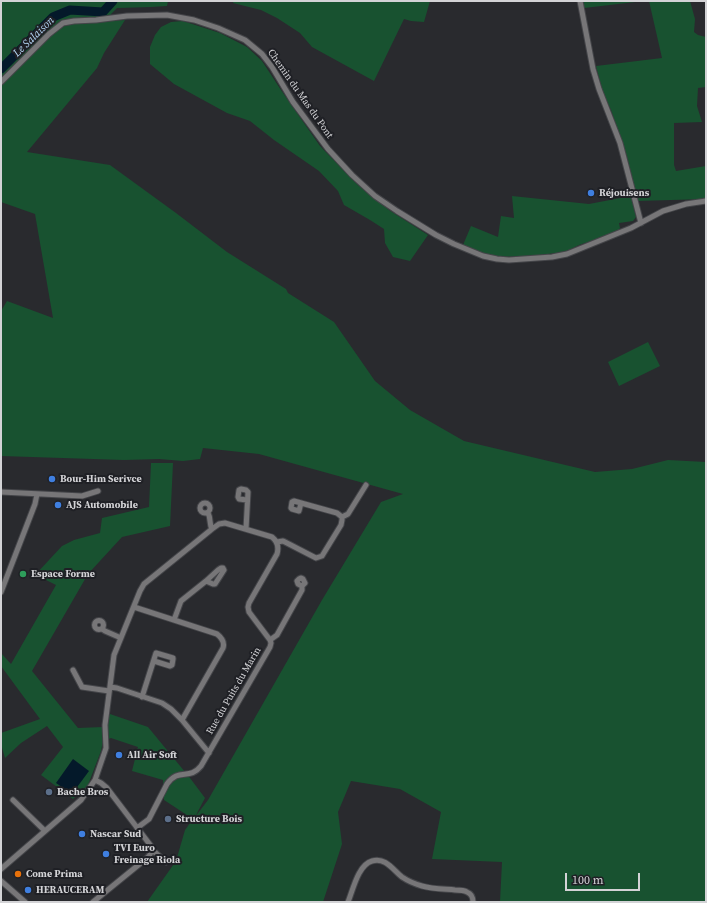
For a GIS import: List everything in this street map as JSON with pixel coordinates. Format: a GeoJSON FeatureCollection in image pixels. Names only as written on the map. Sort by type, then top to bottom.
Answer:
{"type":"FeatureCollection","features":[{"type":"Feature","properties":{"kind":"street"},"geometry":{"type":"LineString","coordinates":[[580,1],[593,69],[601,96],[620,143],[641,223]]}},
{"type":"Feature","properties":{"kind":"street","name":"Chemin du Mas du Pont"},"geometry":{"type":"LineString","coordinates":[[1,82],[48,34],[63,23],[74,20],[167,15],[194,20],[218,28],[245,40],[262,54],[272,67],[293,102],[328,149],[352,175],[375,196],[436,235],[483,256],[509,260],[552,257],[568,254],[631,228],[663,211],[686,204],[706,201]]}},
{"type":"Feature","properties":{"kind":"street"},"geometry":{"type":"LineString","coordinates":[[342,517],[348,514],[366,485]]}},
{"type":"Feature","properties":{"kind":"street"},"geometry":{"type":"LineString","coordinates":[[1,492],[82,496],[98,491]]}},
{"type":"Feature","properties":{"kind":"street"},"geometry":{"type":"LineString","coordinates":[[1,592],[35,504],[36,494]]}},
{"type":"Feature","properties":{"kind":"street"},"geometry":{"type":"LineString","coordinates":[[246,500],[246,529]]}},
{"type":"Feature","properties":{"kind":"street"},"geometry":{"type":"LineString","coordinates":[[301,503],[337,513],[342,517]]}},
{"type":"Feature","properties":{"kind":"street"},"geometry":{"type":"LineString","coordinates":[[208,513],[210,517],[210,527],[212,529]]}},
{"type":"Feature","properties":{"kind":"street"},"geometry":{"type":"LineString","coordinates":[[1,869],[81,800],[95,780],[106,748],[105,725],[114,655],[142,587],[146,582],[212,529],[222,523],[272,537],[277,542],[283,541],[312,557],[319,557],[324,554],[341,525],[342,517]]}},
{"type":"Feature","properties":{"kind":"street","name":"Rue du Puits du Marin"},"geometry":{"type":"LineString","coordinates":[[137,828],[149,819],[169,781],[177,775],[191,774],[201,766],[270,647],[270,640],[249,612],[248,607],[277,554],[277,542]]}},
{"type":"Feature","properties":{"kind":"street"},"geometry":{"type":"LineString","coordinates":[[174,620],[181,601],[206,581]]}},
{"type":"Feature","properties":{"kind":"street"},"geometry":{"type":"LineString","coordinates":[[270,640],[277,635],[302,590],[302,586]]}},
{"type":"Feature","properties":{"kind":"street"},"geometry":{"type":"LineString","coordinates":[[134,607],[217,634],[223,640],[223,648],[182,720]]}},
{"type":"Feature","properties":{"kind":"street"},"geometry":{"type":"LineString","coordinates":[[102,629],[121,638]]}},
{"type":"Feature","properties":{"kind":"street"},"geometry":{"type":"LineString","coordinates":[[142,697],[154,661]]}},
{"type":"Feature","properties":{"kind":"street"},"geometry":{"type":"LineString","coordinates":[[73,670],[82,687],[117,688],[162,703],[182,720],[209,752]]}},
{"type":"Feature","properties":{"kind":"street"},"geometry":{"type":"LineString","coordinates":[[95,780],[106,788],[151,846],[152,851],[166,862]]}},
{"type":"Feature","properties":{"kind":"street"},"geometry":{"type":"LineString","coordinates":[[13,800],[45,831]]}},
{"type":"Feature","properties":{"kind":"street"},"geometry":{"type":"LineString","coordinates":[[93,902],[147,858],[152,851]]}},
{"type":"Feature","properties":{"kind":"street"},"geometry":{"type":"LineString","coordinates":[[348,902],[361,869],[367,863],[376,860],[383,861],[403,878],[421,886],[466,891],[471,895],[473,902]]}},
{"type":"Feature","properties":{"kind":"street"},"geometry":{"type":"LineString","coordinates":[[1,881],[25,902]]}},
{"type":"Feature","properties":{"kind":"green space"},"geometry":{"type":"Polygon","coordinates":[[[1,1],[168,1],[167,6],[117,8],[111,14],[110,21],[125,20],[104,53],[97,68],[27,152],[110,165],[227,252],[286,289],[288,293],[334,322],[375,381],[410,410],[464,441],[595,472],[632,469],[668,460],[706,462],[706,902],[500,902],[502,862],[432,859],[441,812],[400,789],[351,781],[338,812],[342,844],[323,902],[147,902],[176,861],[185,830],[193,819],[164,800],[163,780],[132,771],[138,747],[111,738],[103,741],[101,751],[88,785],[73,799],[41,775],[63,747],[47,726],[21,743],[5,758],[1,744],[1,733],[40,719],[1,666],[1,653],[11,664],[56,585],[36,574],[62,546],[74,540],[100,533],[102,518],[149,507],[151,463],[173,463],[170,526],[122,537],[88,574],[32,671],[78,728],[103,727],[110,714],[148,727],[205,798],[195,817],[208,800],[322,600],[381,502],[403,494],[259,454],[203,448],[200,459],[183,461],[159,459],[124,460],[1,456],[1,311],[7,301],[53,318],[35,214],[1,202],[1,1]]]}},
{"type":"Feature","properties":{"kind":"green space"},"geometry":{"type":"Polygon","coordinates":[[[234,1],[430,1],[424,22],[404,19],[374,81],[312,47],[300,33],[277,18],[261,10],[233,3],[234,1]]]}},
{"type":"Feature","properties":{"kind":"green space"},"geometry":{"type":"Polygon","coordinates":[[[582,1],[588,2],[644,1],[584,8],[582,1]]]}},
{"type":"Feature","properties":{"kind":"green space"},"geometry":{"type":"Polygon","coordinates":[[[649,1],[690,1],[695,19],[694,32],[698,35],[706,37],[706,87],[698,88],[697,106],[702,122],[674,123],[674,165],[676,171],[706,166],[706,199],[637,201],[627,157],[611,110],[603,93],[596,66],[662,58],[649,1]]]}},
{"type":"Feature","properties":{"kind":"green space"},"geometry":{"type":"Polygon","coordinates":[[[183,21],[220,33],[247,47],[262,61],[320,146],[358,185],[389,210],[428,235],[410,261],[393,257],[385,243],[384,229],[344,205],[338,191],[319,171],[274,140],[250,121],[227,113],[174,84],[150,64],[150,47],[155,35],[161,27],[171,22],[183,21]]]}},
{"type":"Feature","properties":{"kind":"green space"},"geometry":{"type":"Polygon","coordinates":[[[512,196],[589,204],[631,196],[636,217],[633,221],[619,223],[620,228],[618,232],[579,245],[565,252],[531,256],[501,257],[484,254],[463,245],[471,226],[498,237],[501,216],[514,218],[512,196]]]}},
{"type":"Feature","properties":{"kind":"green space"},"geometry":{"type":"Polygon","coordinates":[[[648,342],[660,366],[619,386],[608,362],[648,342]]]}},
{"type":"Feature","properties":{"kind":"water"},"geometry":{"type":"Polygon","coordinates":[[[73,759],[89,771],[72,794],[56,783],[73,759]]]}},
{"type":"Feature","properties":{"kind":"waterway","name":"Le Salaison"},"geometry":{"type":"LineString","coordinates":[[1,69],[53,17],[70,10],[103,12],[113,1]]}},
{"type":"Feature","properties":{"kind":"place","name":"Réjouisens"},"geometry":{"type":"Point","coordinates":[591,193]}},
{"type":"Feature","properties":{"kind":"place","name":"Bour-Him Serivce"},"geometry":{"type":"Point","coordinates":[52,479]}},
{"type":"Feature","properties":{"kind":"place","name":"AJS Automobile"},"geometry":{"type":"Point","coordinates":[58,505]}},
{"type":"Feature","properties":{"kind":"place","name":"Espace Forme"},"geometry":{"type":"Point","coordinates":[23,574]}},
{"type":"Feature","properties":{"kind":"place","name":"All Air Soft"},"geometry":{"type":"Point","coordinates":[119,755]}},
{"type":"Feature","properties":{"kind":"place","name":"Bache Bros"},"geometry":{"type":"Point","coordinates":[49,792]}},
{"type":"Feature","properties":{"kind":"place","name":"Structure Bois"},"geometry":{"type":"Point","coordinates":[168,819]}},
{"type":"Feature","properties":{"kind":"place","name":"Nascar Sud"},"geometry":{"type":"Point","coordinates":[82,834]}},
{"type":"Feature","properties":{"kind":"place","name":"TVI Euro Freinage Riola"},"geometry":{"type":"Point","coordinates":[106,854]}},
{"type":"Feature","properties":{"kind":"place","name":"Come Prima"},"geometry":{"type":"Point","coordinates":[18,874]}},
{"type":"Feature","properties":{"kind":"place","name":"HERAUCERAM"},"geometry":{"type":"Point","coordinates":[28,890]}}]}
